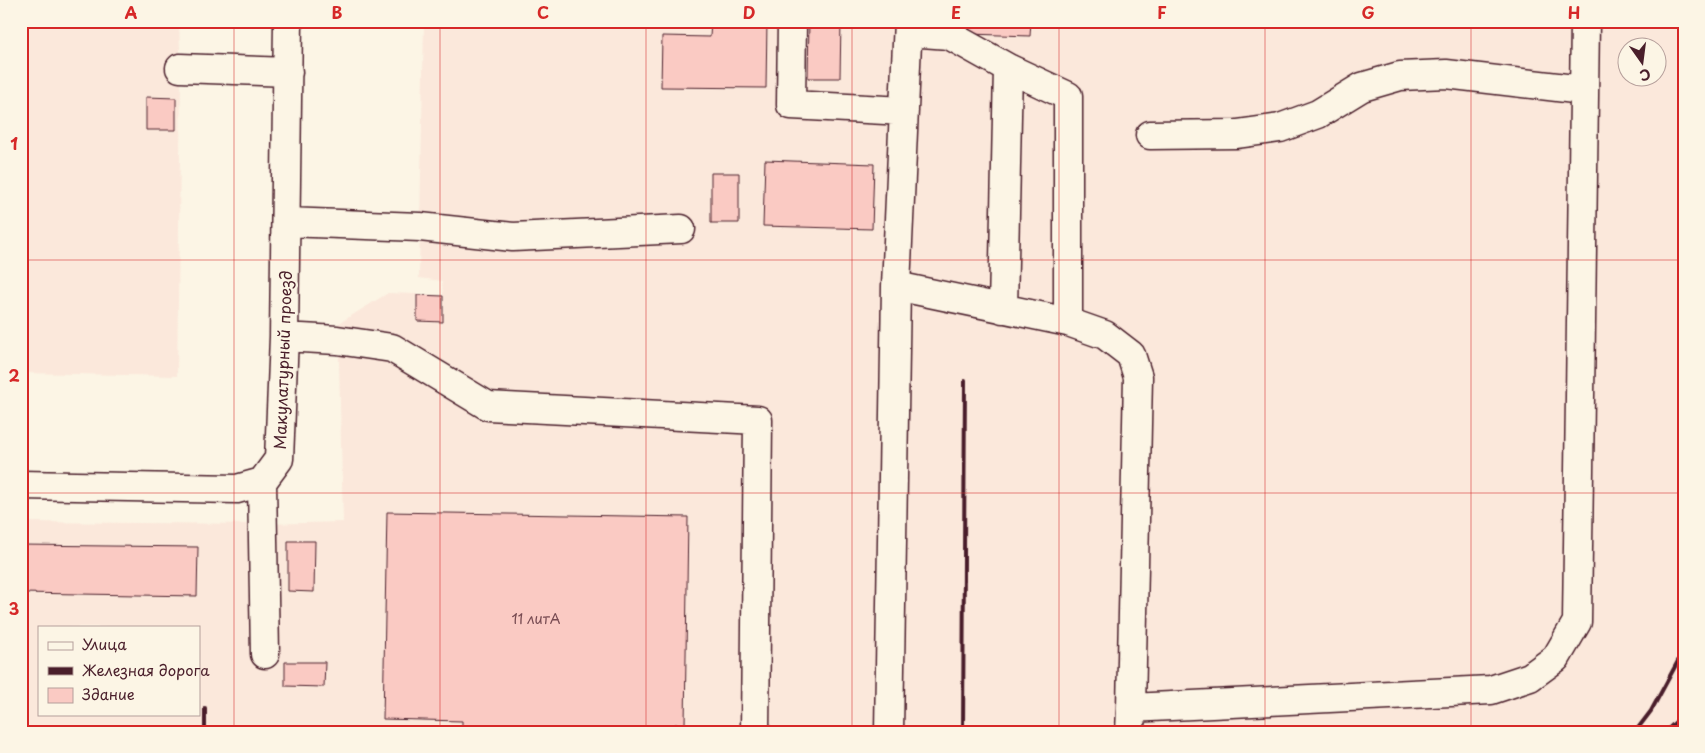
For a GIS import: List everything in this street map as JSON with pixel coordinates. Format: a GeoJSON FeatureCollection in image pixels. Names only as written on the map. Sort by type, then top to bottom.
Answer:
{"type":"FeatureCollection","features":[{"type":"Feature","properties":{"kind":"street","name":"Макулатурный проезд"},"geometry":{"type":"LineString","coordinates":[[262,482],[279,459],[284,337],[288,21]]}},
{"type":"Feature","properties":{"kind":"street"},"geometry":{"type":"LineString","coordinates":[[792,21],[791,105],[904,111]]}},
{"type":"Feature","properties":{"kind":"street"},"geometry":{"type":"LineString","coordinates":[[896,286],[1068,322],[1105,335],[1131,355],[1138,377],[1131,720],[1491,690],[1530,677],[1556,658],[1577,622],[1584,21]]}},
{"type":"Feature","properties":{"kind":"street"},"geometry":{"type":"LineString","coordinates":[[889,732],[896,286],[908,27],[949,35],[1008,68],[1068,96],[1068,322]]}},
{"type":"Feature","properties":{"kind":"street"},"geometry":{"type":"LineString","coordinates":[[180,68],[288,72]]}},
{"type":"Feature","properties":{"kind":"street"},"geometry":{"type":"LineString","coordinates":[[1003,309],[1008,68]]}},
{"type":"Feature","properties":{"kind":"street"},"geometry":{"type":"LineString","coordinates":[[1150,135],[1238,134],[1280,128],[1318,114],[1362,87],[1400,76],[1446,74],[1583,90]]}},
{"type":"Feature","properties":{"kind":"street"},"geometry":{"type":"LineString","coordinates":[[286,222],[420,227],[513,237],[681,229]]}},
{"type":"Feature","properties":{"kind":"street"},"geometry":{"type":"LineString","coordinates":[[284,337],[337,340],[392,348],[488,406],[758,420],[754,732]]}},
{"type":"Feature","properties":{"kind":"street"},"geometry":{"type":"LineString","coordinates":[[21,485],[237,488],[262,482],[265,654]]}},
{"type":"Feature","properties":{"kind":"shaded area"},"geometry":{"type":"Polygon","coordinates":[[[21,21],[179,21],[181,80],[177,376],[21,373],[21,21]]]}},
{"type":"Feature","properties":{"kind":"shaded area"},"geometry":{"type":"Polygon","coordinates":[[[424,21],[1684,21],[1684,732],[21,732],[21,522],[263,524],[343,522],[338,324],[388,293],[443,295],[442,281],[419,278],[424,21]]]}},
{"type":"Feature","properties":{"kind":"building"},"geometry":{"type":"Polygon","coordinates":[[[711,21],[767,21],[766,88],[661,87],[662,36],[710,37],[711,21]]]}},
{"type":"Feature","properties":{"kind":"building"},"geometry":{"type":"Polygon","coordinates":[[[809,21],[841,21],[840,78],[808,78],[809,21]]]}},
{"type":"Feature","properties":{"kind":"building"},"geometry":{"type":"Polygon","coordinates":[[[970,21],[1031,21],[1030,36],[969,34],[970,21]]]}},
{"type":"Feature","properties":{"kind":"building"},"geometry":{"type":"Polygon","coordinates":[[[146,97],[176,98],[176,130],[146,130],[146,97]]]}},
{"type":"Feature","properties":{"kind":"building"},"geometry":{"type":"Polygon","coordinates":[[[765,160],[874,164],[872,229],[763,226],[765,160]]]}},
{"type":"Feature","properties":{"kind":"building"},"geometry":{"type":"Polygon","coordinates":[[[711,173],[739,173],[739,223],[711,223],[711,173]]]}},
{"type":"Feature","properties":{"kind":"building"},"geometry":{"type":"Polygon","coordinates":[[[417,295],[443,296],[443,322],[417,321],[417,295]]]}},
{"type":"Feature","properties":{"kind":"building"},"geometry":{"type":"Polygon","coordinates":[[[387,512],[688,517],[685,725],[675,724],[674,732],[462,732],[462,721],[383,719],[387,512]]]}},
{"type":"Feature","properties":{"kind":"building"},"geometry":{"type":"Polygon","coordinates":[[[288,541],[315,541],[314,592],[288,591],[288,541]]]}},
{"type":"Feature","properties":{"kind":"building"},"geometry":{"type":"Polygon","coordinates":[[[21,545],[198,547],[197,596],[21,593],[21,545]]]}},
{"type":"Feature","properties":{"kind":"building"},"geometry":{"type":"Polygon","coordinates":[[[285,662],[325,662],[324,687],[285,686],[285,662]]]}},
{"type":"Feature","properties":{"kind":"railway"},"geometry":{"type":"LineString","coordinates":[[963,732],[965,381]]}},
{"type":"Feature","properties":{"kind":"railway"},"geometry":{"type":"LineString","coordinates":[[1635,732],[1651,711],[1684,650]]}},
{"type":"Feature","properties":{"kind":"railway"},"geometry":{"type":"LineString","coordinates":[[205,708],[205,732]]}},
{"type":"Feature","properties":{"kind":"railway"},"geometry":{"type":"LineString","coordinates":[[1665,732],[1684,714]]}}]}
